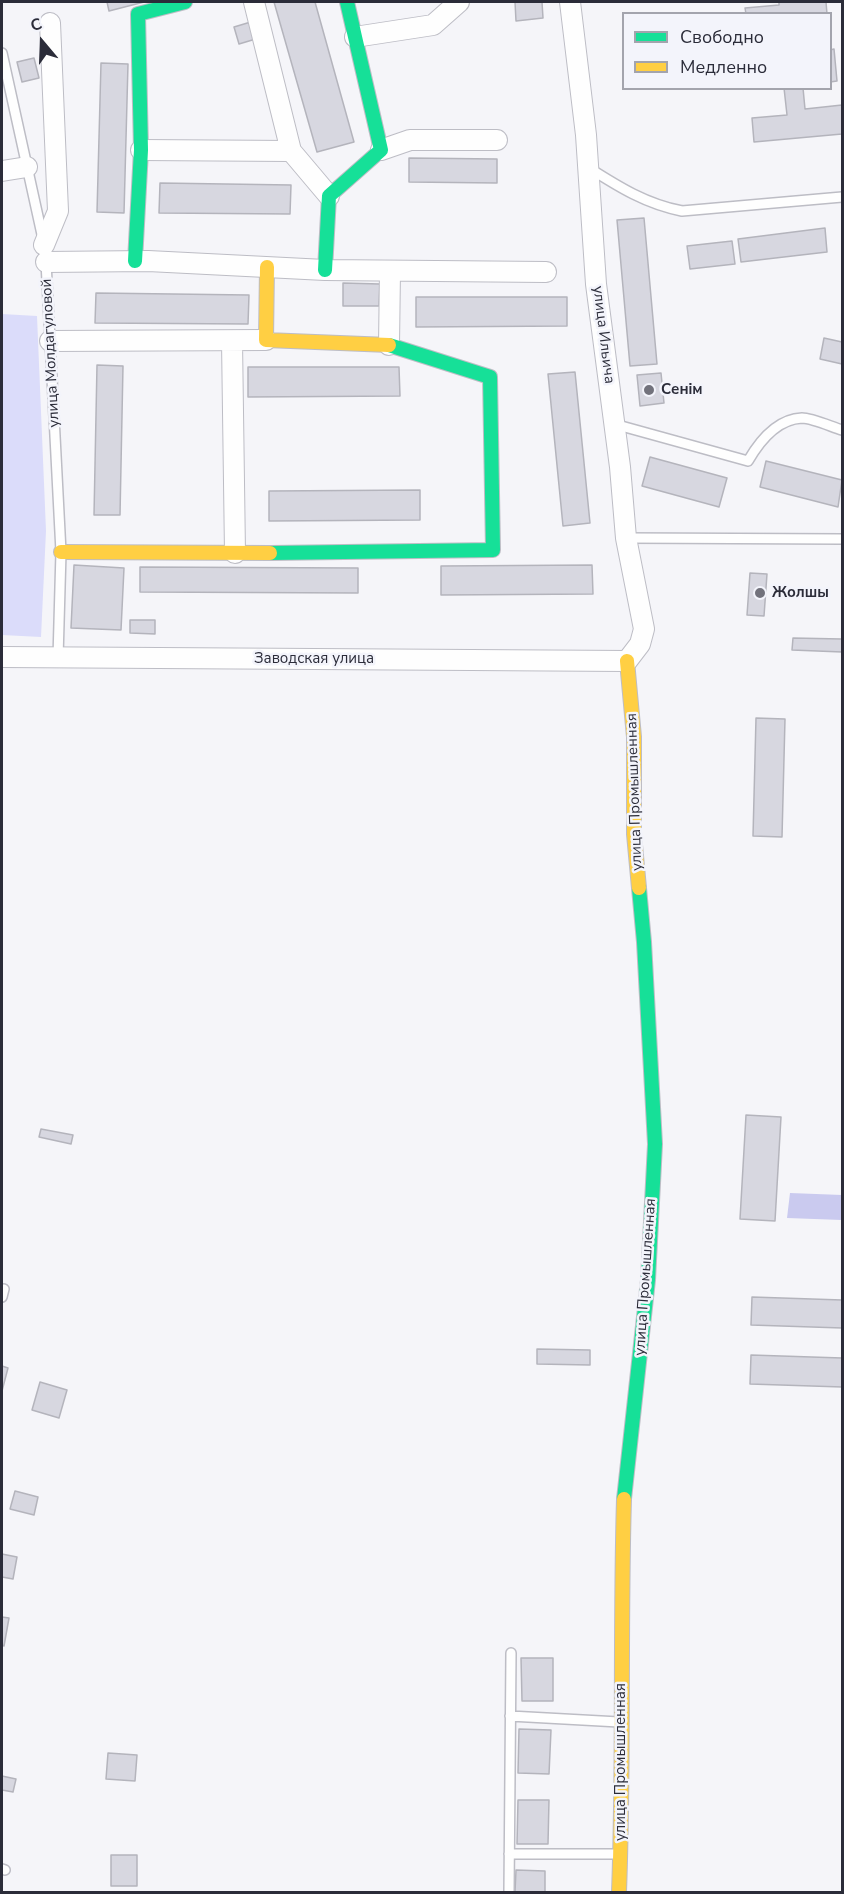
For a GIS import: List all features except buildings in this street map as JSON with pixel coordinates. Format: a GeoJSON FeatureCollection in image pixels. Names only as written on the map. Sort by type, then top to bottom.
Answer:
{"type":"FeatureCollection","features":[{"type":"Feature","properties":{"kind":"street"},"geometry":{"type":"LineString","coordinates":[[135,261],[141,150],[138,14],[185,2]]}},
{"type":"Feature","properties":{"kind":"street"},"geometry":{"type":"LineString","coordinates":[[254,2],[291,152],[330,196]]}},
{"type":"Feature","properties":{"kind":"street"},"geometry":{"type":"LineString","coordinates":[[347,2],[381,150]]}},
{"type":"Feature","properties":{"kind":"street"},"geometry":{"type":"LineString","coordinates":[[355,37],[433,25],[459,2]]}},
{"type":"Feature","properties":{"kind":"street","name":"улица Ильича"},"geometry":{"type":"LineString","coordinates":[[570,2],[588,168],[596,284],[626,538],[644,629],[640,644],[627,662]]}},
{"type":"Feature","properties":{"kind":"street"},"geometry":{"type":"LineString","coordinates":[[50,23],[58,211],[45,253],[135,261],[325,270],[546,273]]}},
{"type":"Feature","properties":{"kind":"street"},"geometry":{"type":"LineString","coordinates":[[325,270],[330,196],[381,150],[410,140],[497,140]]}},
{"type":"Feature","properties":{"kind":"street"},"geometry":{"type":"LineString","coordinates":[[141,150],[291,152]]}},
{"type":"Feature","properties":{"kind":"street"},"geometry":{"type":"LineString","coordinates":[[2,171],[27,167]]}},
{"type":"Feature","properties":{"kind":"street"},"geometry":{"type":"LineString","coordinates":[[266,340],[267,267]]}},
{"type":"Feature","properties":{"kind":"street"},"geometry":{"type":"LineString","coordinates":[[389,345],[390,271]]}},
{"type":"Feature","properties":{"kind":"street"},"geometry":{"type":"LineString","coordinates":[[50,341],[266,340],[389,345],[490,377],[493,550],[236,553],[61,552]]}},
{"type":"Feature","properties":{"kind":"street"},"geometry":{"type":"LineString","coordinates":[[232,341],[236,553]]}},
{"type":"Feature","properties":{"kind":"street","name":"Заводская улица"},"geometry":{"type":"LineString","coordinates":[[2,657],[627,662]]}},
{"type":"Feature","properties":{"kind":"street","name":"улица Промышленная"},"geometry":{"type":"LineString","coordinates":[[619,1893],[624,1487],[648,1280],[655,1144],[644,942],[634,834],[634,737],[627,662]]}},
{"type":"Feature","properties":{"kind":"lane","name":"улица Молдагуловой"},"geometry":{"type":"LineString","coordinates":[[2,53],[45,253],[61,552],[58,658]]}},
{"type":"Feature","properties":{"kind":"lane"},"geometry":{"type":"LineString","coordinates":[[588,168],[638,198],[681,211],[843,197]]}},
{"type":"Feature","properties":{"kind":"lane"},"geometry":{"type":"LineString","coordinates":[[614,424],[748,461],[758,443],[787,422],[803,418],[843,430]]}},
{"type":"Feature","properties":{"kind":"lane"},"geometry":{"type":"LineString","coordinates":[[626,538],[843,539]]}},
{"type":"Feature","properties":{"kind":"lane"},"geometry":{"type":"LineString","coordinates":[[508,1893],[511,1653]]}},
{"type":"Feature","properties":{"kind":"lane"},"geometry":{"type":"LineString","coordinates":[[510,1716],[622,1722]]}},
{"type":"Feature","properties":{"kind":"lane"},"geometry":{"type":"LineString","coordinates":[[509,1854],[620,1854]]}},
{"type":"Feature","properties":{"kind":"shaded area"},"geometry":{"type":"Polygon","coordinates":[[[2,314],[37,316],[46,531],[41,637],[2,635],[2,314]]]}},
{"type":"Feature","properties":{"kind":"shaded area"},"geometry":{"type":"Polygon","coordinates":[[[790,1193],[842,1195],[842,1220],[787,1218],[790,1193]]]}},
{"type":"Feature","properties":{"kind":"traffic: fast"},"geometry":{"type":"LineString","coordinates":[[135,261],[141,150],[138,14],[185,2]]}},
{"type":"Feature","properties":{"kind":"traffic: fast"},"geometry":{"type":"LineString","coordinates":[[325,270],[329,196],[381,150],[347,2]]}},
{"type":"Feature","properties":{"kind":"traffic: fast"},"geometry":{"type":"LineString","coordinates":[[270,553],[493,550],[490,377],[389,345]]}},
{"type":"Feature","properties":{"kind":"traffic: fast"},"geometry":{"type":"LineString","coordinates":[[624,1499],[648,1280],[655,1144],[639,888]]}},
{"type":"Feature","properties":{"kind":"traffic: slow"},"geometry":{"type":"LineString","coordinates":[[267,267],[266,340],[389,345]]}},
{"type":"Feature","properties":{"kind":"traffic: slow"},"geometry":{"type":"LineString","coordinates":[[61,552],[270,553]]}},
{"type":"Feature","properties":{"kind":"traffic: slow"},"geometry":{"type":"LineString","coordinates":[[627,661],[634,737],[634,834],[639,888]]}},
{"type":"Feature","properties":{"kind":"traffic: slow"},"geometry":{"type":"LineString","coordinates":[[619,1892],[624,1499]]}},
{"type":"Feature","properties":{"kind":"place","name":"Сенiм"},"geometry":{"type":"Point","coordinates":[649,390]}},
{"type":"Feature","properties":{"kind":"place","name":"Жолшы"},"geometry":{"type":"Point","coordinates":[760,593]}}]}
